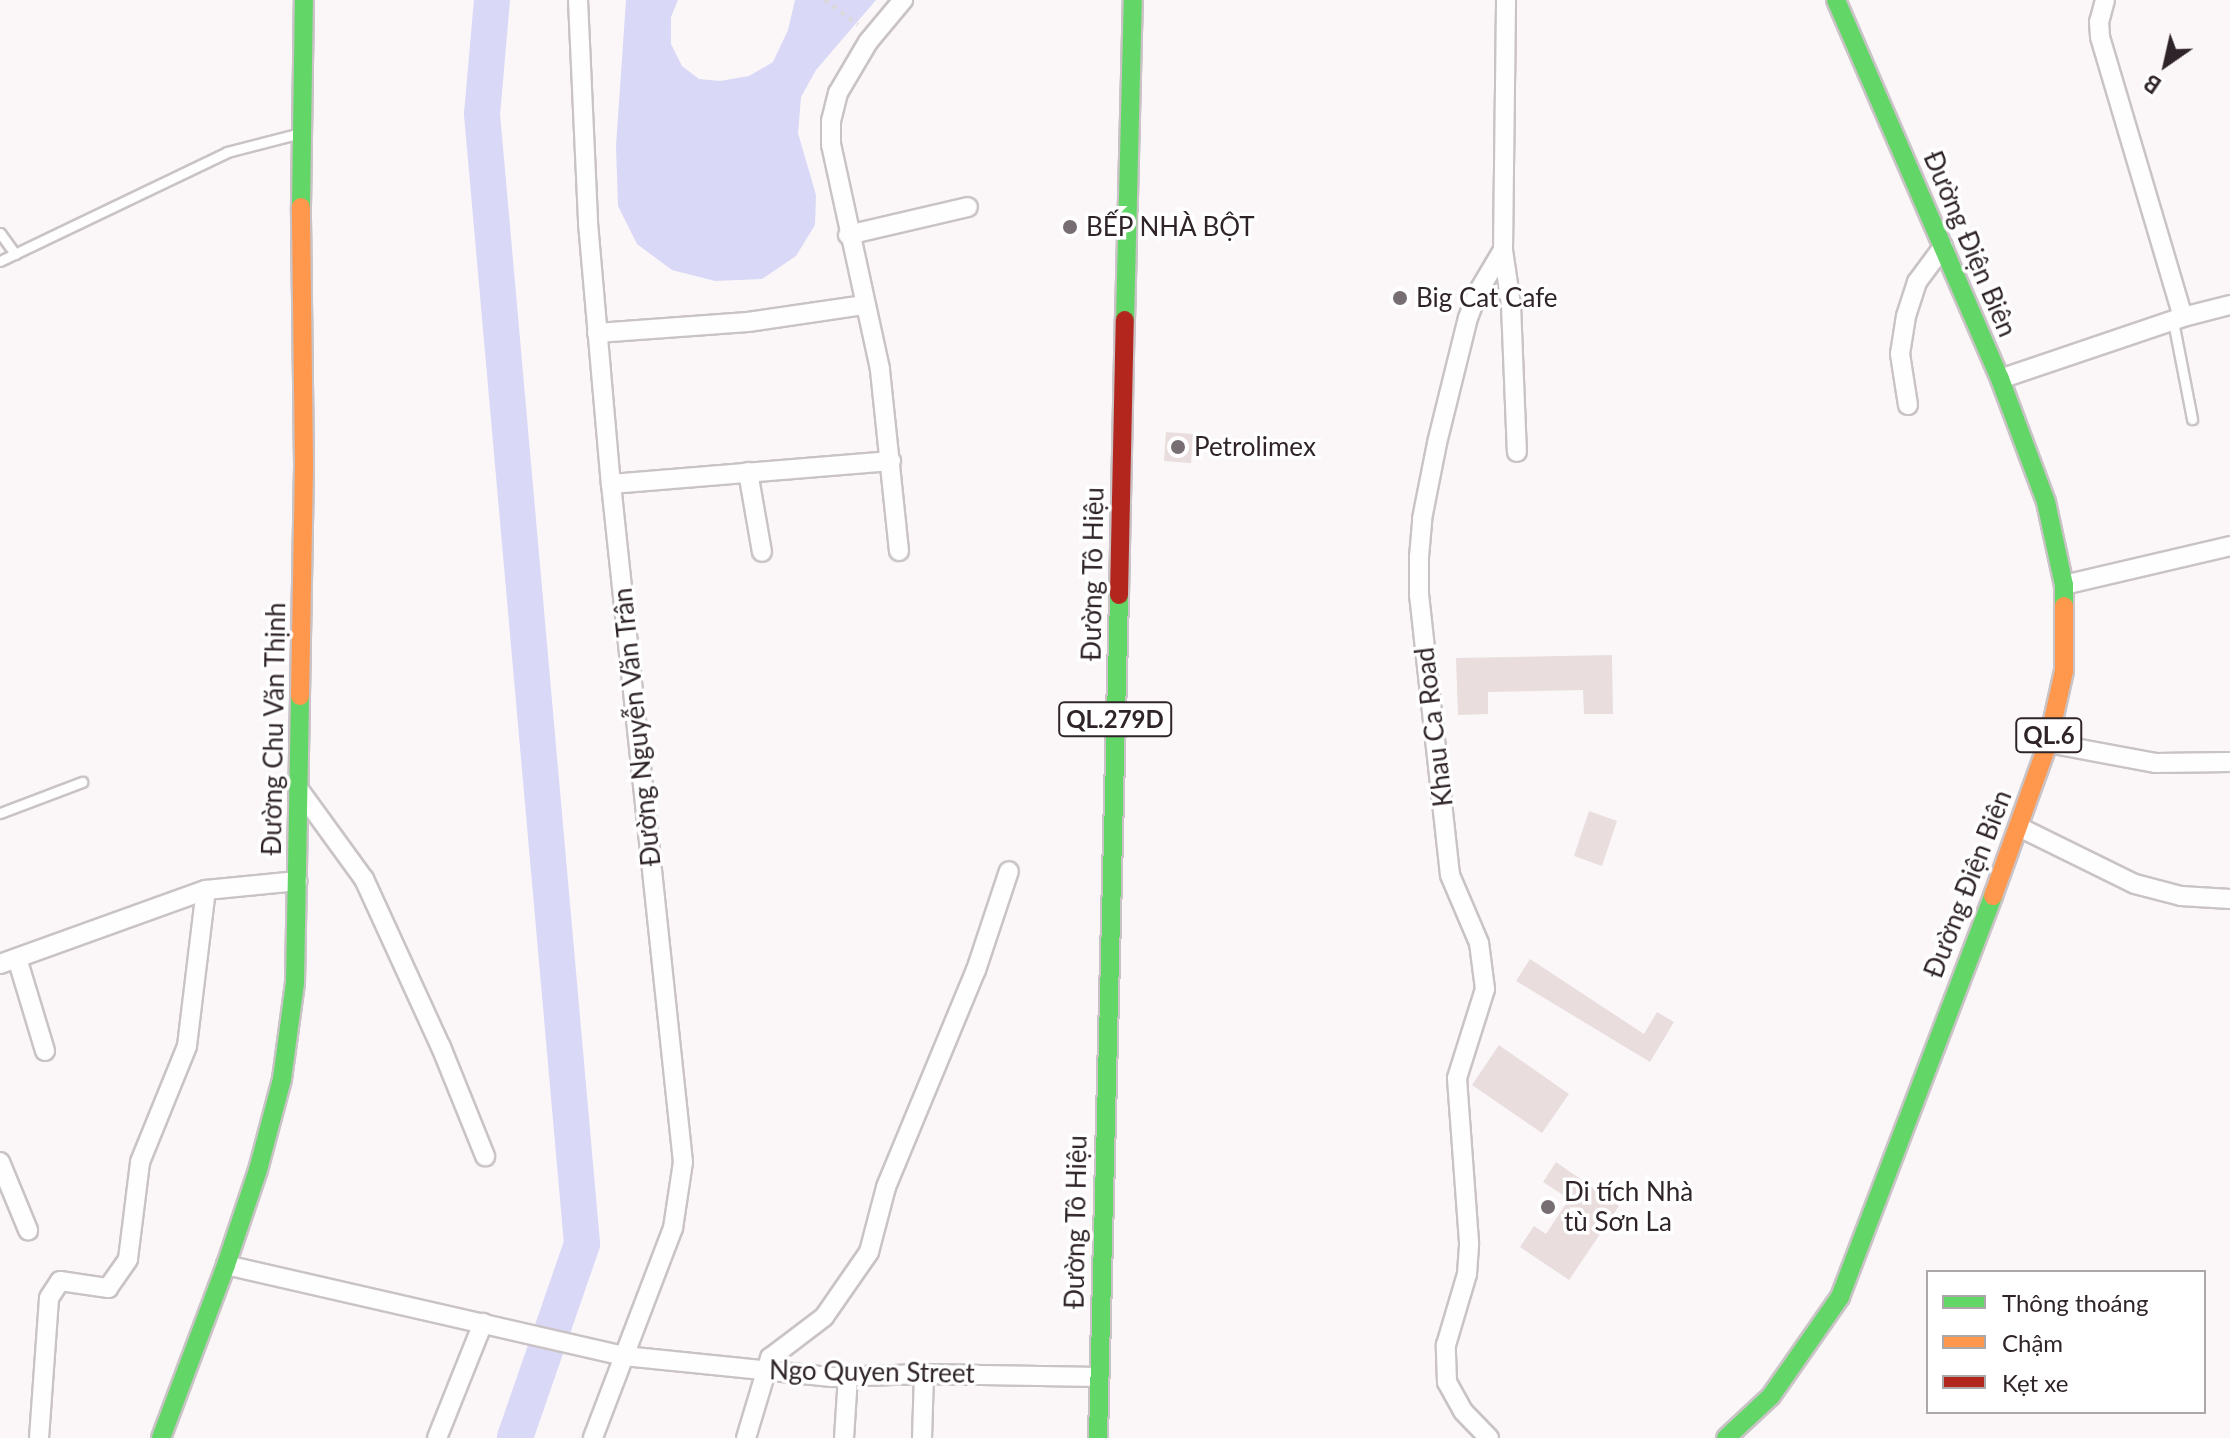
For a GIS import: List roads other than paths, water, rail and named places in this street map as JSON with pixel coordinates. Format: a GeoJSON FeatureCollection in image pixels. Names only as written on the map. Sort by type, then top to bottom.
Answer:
{"type":"FeatureCollection","features":[{"type":"Feature","properties":{"kind":"main road","name":"Đường Chu Văn Thịnh"},"geometry":{"type":"LineString","coordinates":[[161,1438],[226,1265],[282,1079],[295,983],[304,464],[300,133],[304,0]]}},
{"type":"Feature","properties":{"kind":"main road","name":"Đường Tô Hiệu"},"geometry":{"type":"LineString","coordinates":[[1098,1438],[1133,0]]}},
{"type":"Feature","properties":{"kind":"main road","name":"Đường Điện Biên"},"geometry":{"type":"LineString","coordinates":[[1726,1438],[1771,1396],[1840,1297],[2019,827],[2048,743],[2064,671],[2064,585],[2046,502],[2000,379],[1836,0]]}},
{"type":"Feature","properties":{"kind":"street","name":"Đường Nguyễn Văn Trân"},"geometry":{"type":"LineString","coordinates":[[578,0],[585,166],[597,333],[683,1162],[673,1228],[593,1438]]}},
{"type":"Feature","properties":{"kind":"street"},"geometry":{"type":"LineString","coordinates":[[899,551],[880,369],[848,235],[831,145],[834,107],[849,70],[903,0]]}},
{"type":"Feature","properties":{"kind":"street"},"geometry":{"type":"LineString","coordinates":[[1506,0],[1502,112],[1503,250],[1511,305],[1517,452]]}},
{"type":"Feature","properties":{"kind":"street"},"geometry":{"type":"LineString","coordinates":[[2105,0],[2099,22],[2100,37],[2178,319]]}},
{"type":"Feature","properties":{"kind":"street"},"geometry":{"type":"LineString","coordinates":[[848,235],[968,207]]}},
{"type":"Feature","properties":{"kind":"street"},"geometry":{"type":"LineString","coordinates":[[1908,405],[1900,354],[1906,316],[1917,282],[1943,247]]}},
{"type":"Feature","properties":{"kind":"street","name":"Khau Ca Road"},"geometry":{"type":"LineString","coordinates":[[1489,1438],[1463,1411],[1447,1382],[1446,1345],[1467,1274],[1469,1242],[1457,1078],[1485,989],[1479,943],[1450,875],[1420,608],[1419,557],[1422,519],[1437,443],[1468,318],[1478,292],[1503,250]]}},
{"type":"Feature","properties":{"kind":"street"},"geometry":{"type":"LineString","coordinates":[[597,333],[748,322],[865,305]]}},
{"type":"Feature","properties":{"kind":"street"},"geometry":{"type":"LineString","coordinates":[[2000,379],[2178,319],[2230,305]]}},
{"type":"Feature","properties":{"kind":"street"},"geometry":{"type":"LineString","coordinates":[[611,484],[891,461]]}},
{"type":"Feature","properties":{"kind":"street"},"geometry":{"type":"LineString","coordinates":[[748,472],[762,552]]}},
{"type":"Feature","properties":{"kind":"street"},"geometry":{"type":"LineString","coordinates":[[2064,585],[2230,546]]}},
{"type":"Feature","properties":{"kind":"street"},"geometry":{"type":"LineString","coordinates":[[2048,743],[2156,763],[2230,762]]}},
{"type":"Feature","properties":{"kind":"street"},"geometry":{"type":"LineString","coordinates":[[300,791],[364,879],[441,1047],[485,1156]]}},
{"type":"Feature","properties":{"kind":"street"},"geometry":{"type":"LineString","coordinates":[[2019,827],[2135,884],[2181,896],[2230,899]]}},
{"type":"Feature","properties":{"kind":"street"},"geometry":{"type":"LineString","coordinates":[[746,1438],[770,1358],[824,1317],[869,1252],[886,1187],[976,970],[1009,871]]}},
{"type":"Feature","properties":{"kind":"street"},"geometry":{"type":"LineString","coordinates":[[45,1051],[8,961],[206,890],[298,881]]}},
{"type":"Feature","properties":{"kind":"street"},"geometry":{"type":"LineString","coordinates":[[39,1438],[49,1298],[60,1281],[108,1288],[128,1259],[140,1162],[187,1046],[206,890]]}},
{"type":"Feature","properties":{"kind":"street"},"geometry":{"type":"LineString","coordinates":[[0,1162],[28,1230]]}},
{"type":"Feature","properties":{"kind":"street"},"geometry":{"type":"LineString","coordinates":[[226,1265],[483,1323],[437,1438]]}},
{"type":"Feature","properties":{"kind":"street","name":"Ngo Quyen Street"},"geometry":{"type":"LineString","coordinates":[[483,1323],[624,1356],[764,1370],[848,1376],[1098,1377]]}},
{"type":"Feature","properties":{"kind":"street"},"geometry":{"type":"LineString","coordinates":[[922,1438],[924,1374]]}},
{"type":"Feature","properties":{"kind":"street"},"geometry":{"type":"LineString","coordinates":[[844,1438],[848,1376]]}},
{"type":"Feature","properties":{"kind":"lane"},"geometry":{"type":"LineString","coordinates":[[0,261],[227,152],[300,133]]}},
{"type":"Feature","properties":{"kind":"lane"},"geometry":{"type":"LineString","coordinates":[[0,233],[15,254]]}},
{"type":"Feature","properties":{"kind":"lane"},"geometry":{"type":"LineString","coordinates":[[2178,319],[2192,419]]}},
{"type":"Feature","properties":{"kind":"lane"},"geometry":{"type":"LineString","coordinates":[[0,813],[82,782]]}},
{"type":"Feature","properties":{"kind":"water"},"geometry":{"type":"Polygon","coordinates":[[[626,0],[678,0],[671,17],[671,44],[682,66],[699,79],[720,81],[749,76],[773,62],[788,30],[795,0],[876,0],[816,70],[801,97],[798,133],[816,195],[815,225],[796,256],[762,279],[715,281],[672,270],[637,244],[618,206],[616,146],[626,0]]]}},
{"type":"Feature","properties":{"kind":"waterway"},"geometry":{"type":"LineString","coordinates":[[492,0],[482,114],[582,1244],[515,1438]]}},
{"type":"Feature","properties":{"kind":"place","name":"BẾP NHÀ BỘT"},"geometry":{"type":"Point","coordinates":[1070,227]}},
{"type":"Feature","properties":{"kind":"place","name":"Big Cat Cafe"},"geometry":{"type":"Point","coordinates":[1400,298]}},
{"type":"Feature","properties":{"kind":"place","name":"Petrolimex"},"geometry":{"type":"Point","coordinates":[1178,447]}},
{"type":"Feature","properties":{"kind":"place","name":"Di tích Nhà tù Sơn La"},"geometry":{"type":"Point","coordinates":[1548,1207]}}]}
